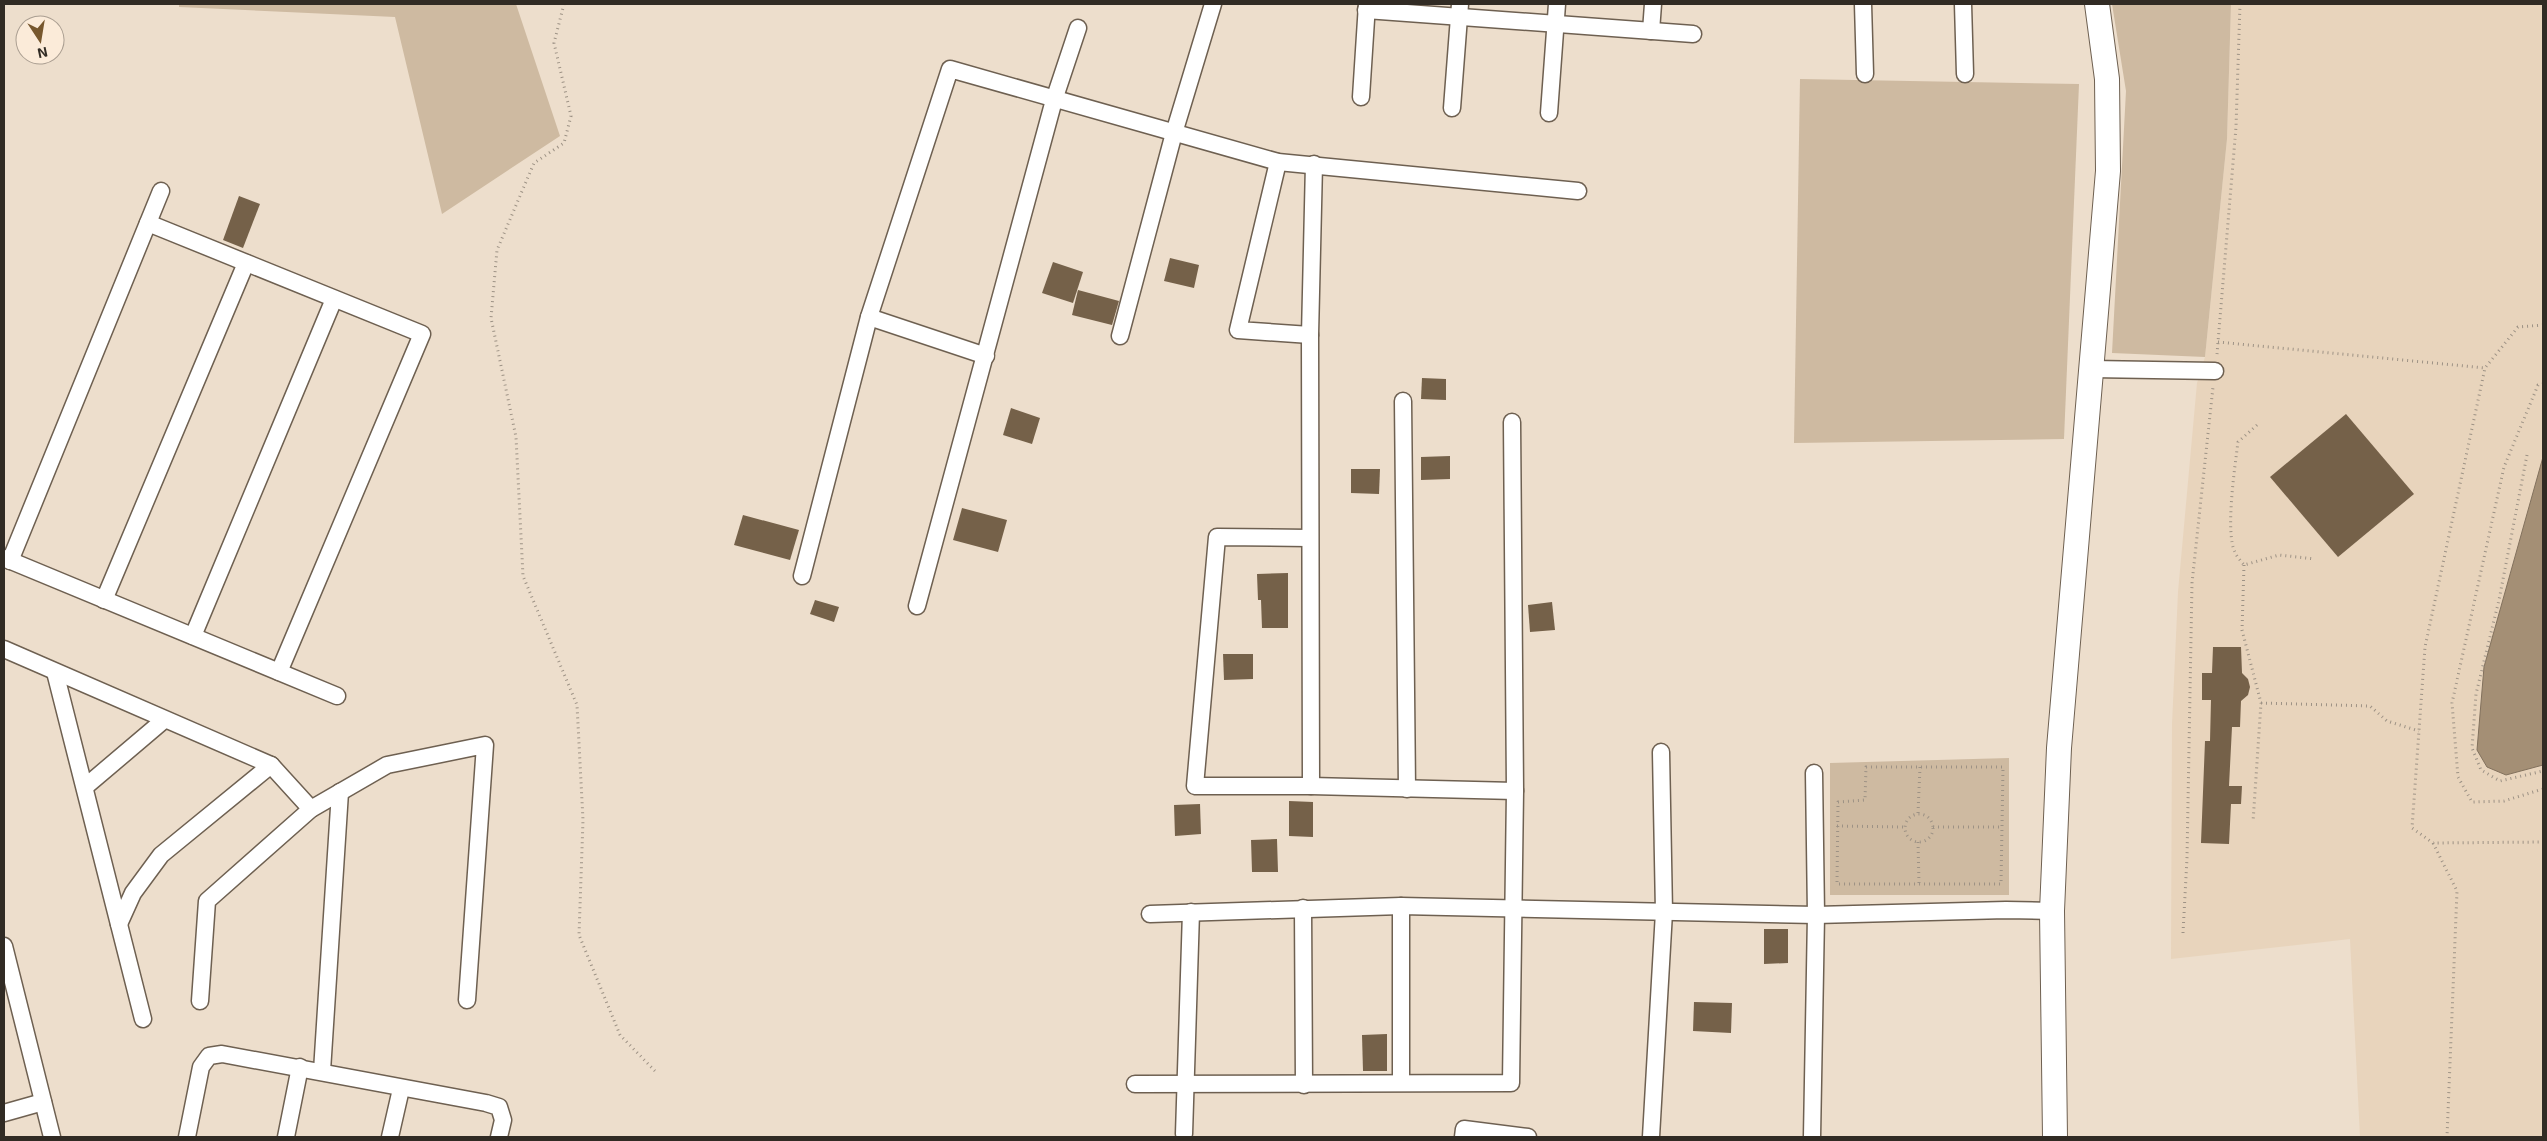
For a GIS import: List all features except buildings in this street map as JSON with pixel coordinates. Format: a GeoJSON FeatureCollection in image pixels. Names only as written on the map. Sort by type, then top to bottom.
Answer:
{"type":"FeatureCollection","features":[{"type":"Feature","properties":{"kind":"main road"},"geometry":{"type":"LineString","coordinates":[[2054,1137],[2052,911],[2059,748],[2108,172],[2106,79],[2097,4]]}},
{"type":"Feature","properties":{"kind":"street"},"geometry":{"type":"LineString","coordinates":[[1120,336],[1174,133],[1213,4]]}},
{"type":"Feature","properties":{"kind":"street"},"geometry":{"type":"LineString","coordinates":[[1549,114],[1557,4]]}},
{"type":"Feature","properties":{"kind":"street"},"geometry":{"type":"LineString","coordinates":[[1651,31],[1653,4]]}},
{"type":"Feature","properties":{"kind":"street"},"geometry":{"type":"LineString","coordinates":[[1863,4],[1865,74]]}},
{"type":"Feature","properties":{"kind":"street"},"geometry":{"type":"LineString","coordinates":[[1964,4],[1964,74]]}},
{"type":"Feature","properties":{"kind":"street"},"geometry":{"type":"LineString","coordinates":[[1361,97],[1367,7],[1460,10],[1555,24],[1693,34]]}},
{"type":"Feature","properties":{"kind":"street"},"geometry":{"type":"LineString","coordinates":[[1452,108],[1460,10]]}},
{"type":"Feature","properties":{"kind":"street"},"geometry":{"type":"LineString","coordinates":[[918,606],[1054,100],[1078,28]]}},
{"type":"Feature","properties":{"kind":"street"},"geometry":{"type":"LineString","coordinates":[[802,576],[869,317],[950,69],[1278,162],[1578,191]]}},
{"type":"Feature","properties":{"kind":"street"},"geometry":{"type":"LineString","coordinates":[[1278,162],[1238,330],[1310,335]]}},
{"type":"Feature","properties":{"kind":"street"},"geometry":{"type":"LineString","coordinates":[[1311,786],[1309,538],[1310,335],[1314,164]]}},
{"type":"Feature","properties":{"kind":"street"},"geometry":{"type":"LineString","coordinates":[[161,191],[7,559],[337,696]]}},
{"type":"Feature","properties":{"kind":"street"},"geometry":{"type":"LineString","coordinates":[[148,223],[422,334],[279,672]]}},
{"type":"Feature","properties":{"kind":"street"},"geometry":{"type":"LineString","coordinates":[[104,600],[246,263]]}},
{"type":"Feature","properties":{"kind":"street"},"geometry":{"type":"LineString","coordinates":[[193,636],[334,299]]}},
{"type":"Feature","properties":{"kind":"street"},"geometry":{"type":"LineString","coordinates":[[869,317],[986,356]]}},
{"type":"Feature","properties":{"kind":"street"},"geometry":{"type":"LineString","coordinates":[[2092,369],[2215,371]]}},
{"type":"Feature","properties":{"kind":"street"},"geometry":{"type":"LineString","coordinates":[[1403,401],[1407,789]]}},
{"type":"Feature","properties":{"kind":"street"},"geometry":{"type":"LineString","coordinates":[[1136,1084],[1511,1083],[1516,791],[1512,422]]}},
{"type":"Feature","properties":{"kind":"street"},"geometry":{"type":"LineString","coordinates":[[1309,538],[1217,537],[1195,786],[1311,786],[1516,791]]}},
{"type":"Feature","properties":{"kind":"street"},"geometry":{"type":"LineString","coordinates":[[4,649],[271,765],[311,809]]}},
{"type":"Feature","properties":{"kind":"street"},"geometry":{"type":"LineString","coordinates":[[55,672],[144,1019]]}},
{"type":"Feature","properties":{"kind":"street"},"geometry":{"type":"LineString","coordinates":[[85,787],[164,720]]}},
{"type":"Feature","properties":{"kind":"street"},"geometry":{"type":"LineString","coordinates":[[200,1001],[208,901],[311,809],[387,764],[485,745],[467,1000]]}},
{"type":"Feature","properties":{"kind":"street"},"geometry":{"type":"LineString","coordinates":[[1651,1137],[1664,912],[1661,752]]}},
{"type":"Feature","properties":{"kind":"street"},"geometry":{"type":"LineString","coordinates":[[119,924],[133,894],[162,855],[271,765]]}},
{"type":"Feature","properties":{"kind":"street"},"geometry":{"type":"LineString","coordinates":[[1812,1137],[1816,915],[1814,773]]}},
{"type":"Feature","properties":{"kind":"street"},"geometry":{"type":"LineString","coordinates":[[322,1071],[340,792]]}},
{"type":"Feature","properties":{"kind":"street"},"geometry":{"type":"LineString","coordinates":[[1150,914],[1401,906],[1816,915],[2006,910],[2052,911]]}},
{"type":"Feature","properties":{"kind":"street"},"geometry":{"type":"LineString","coordinates":[[1401,906],[1401,1082]]}},
{"type":"Feature","properties":{"kind":"street"},"geometry":{"type":"LineString","coordinates":[[1303,908],[1304,1085]]}},
{"type":"Feature","properties":{"kind":"street"},"geometry":{"type":"LineString","coordinates":[[1184,1134],[1191,912]]}},
{"type":"Feature","properties":{"kind":"street"},"geometry":{"type":"LineString","coordinates":[[4,946],[52,1137]]}},
{"type":"Feature","properties":{"kind":"street"},"geometry":{"type":"LineString","coordinates":[[187,1137],[201,1067],[209,1056],[222,1054],[322,1071],[401,1089],[499,1107],[503,1120],[499,1137]]}},
{"type":"Feature","properties":{"kind":"street"},"geometry":{"type":"LineString","coordinates":[[286,1137],[300,1067]]}},
{"type":"Feature","properties":{"kind":"street"},"geometry":{"type":"LineString","coordinates":[[390,1137],[401,1089]]}},
{"type":"Feature","properties":{"kind":"street"},"geometry":{"type":"LineString","coordinates":[[4,1113],[43,1102]]}},
{"type":"Feature","properties":{"kind":"street"},"geometry":{"type":"LineString","coordinates":[[1463,1137],[1464,1129],[1528,1137]]}},
{"type":"Feature","properties":{"kind":"path"},"geometry":{"type":"LineString","coordinates":[[564,4],[554,43],[572,116],[564,143],[534,163],[497,250],[491,318],[516,437],[523,576],[577,705],[583,820],[579,935],[620,1036],[656,1072]]}},
{"type":"Feature","properties":{"kind":"path"},"geometry":{"type":"LineString","coordinates":[[2183,933],[2187,858],[2192,583],[2218,342],[2236,127],[2240,4]]}},
{"type":"Feature","properties":{"kind":"path"},"geometry":{"type":"LineString","coordinates":[[2447,1137],[2457,891],[2433,842],[2412,828],[2425,647],[2485,368],[2518,327],[2543,325]]}},
{"type":"Feature","properties":{"kind":"path"},"geometry":{"type":"LineString","coordinates":[[2218,342],[2485,368]]}},
{"type":"Feature","properties":{"kind":"path"},"geometry":{"type":"LineString","coordinates":[[2543,384],[2538,385],[2504,467],[2452,702],[2458,777],[2472,802],[2504,800],[2543,789]]}},
{"type":"Feature","properties":{"kind":"path"},"geometry":{"type":"LineString","coordinates":[[2253,822],[2261,703],[2242,630],[2244,565],[2234,552],[2232,540],[2233,483],[2238,442],[2257,425]]}},
{"type":"Feature","properties":{"kind":"path"},"geometry":{"type":"LineString","coordinates":[[2527,455],[2499,600],[2476,694],[2472,748],[2481,770],[2500,781],[2543,771]]}},
{"type":"Feature","properties":{"kind":"path"},"geometry":{"type":"LineString","coordinates":[[2244,565],[2279,555],[2315,560]]}},
{"type":"Feature","properties":{"kind":"path"},"geometry":{"type":"LineString","coordinates":[[2261,703],[2370,706],[2387,721],[2419,732]]}},
{"type":"Feature","properties":{"kind":"path"},"geometry":{"type":"LineString","coordinates":[[1866,767],[2004,767],[2001,884],[1837,884],[1837,826],[1838,802],[1865,800],[1866,767]]}},
{"type":"Feature","properties":{"kind":"path"},"geometry":{"type":"LineString","coordinates":[[1918,813],[1920,767]]}},
{"type":"Feature","properties":{"kind":"path"},"geometry":{"type":"LineString","coordinates":[[1905,827],[1910,817],[1918,813],[1927,816],[1933,827]]}},
{"type":"Feature","properties":{"kind":"path"},"geometry":{"type":"LineString","coordinates":[[1837,826],[1905,827]]}},
{"type":"Feature","properties":{"kind":"path"},"geometry":{"type":"LineString","coordinates":[[1905,827],[1910,838],[1918,842],[1927,839],[1933,827]]}},
{"type":"Feature","properties":{"kind":"path"},"geometry":{"type":"LineString","coordinates":[[1933,827],[2002,827]]}},
{"type":"Feature","properties":{"kind":"path"},"geometry":{"type":"LineString","coordinates":[[1918,842],[1919,884]]}},
{"type":"Feature","properties":{"kind":"path"},"geometry":{"type":"LineString","coordinates":[[2433,842],[2543,842]]}},
{"type":"Feature","properties":{"kind":"shaded area"},"geometry":{"type":"Polygon","coordinates":[[[179,4],[516,4],[560,136],[442,214],[395,17],[179,7],[179,4]]]}},
{"type":"Feature","properties":{"kind":"shaded area"},"geometry":{"type":"Polygon","coordinates":[[[2112,4],[2231,4],[2227,139],[2205,357],[2112,353],[2126,91],[2112,4]]]}},
{"type":"Feature","properties":{"kind":"shaded area"},"geometry":{"type":"Polygon","coordinates":[[[2231,4],[2543,4],[2543,1137],[2360,1137],[2350,939],[2171,959],[2172,724],[2178,592],[2197,383],[2205,357],[2227,139],[2231,4]]]}},
{"type":"Feature","properties":{"kind":"shaded area"},"geometry":{"type":"Polygon","coordinates":[[[1800,79],[2079,84],[2064,439],[1794,443],[1800,79]]]}},
{"type":"Feature","properties":{"kind":"shaded area"},"geometry":{"type":"Polygon","coordinates":[[[2543,457],[2543,765],[2506,775],[2487,767],[2477,750],[2484,667],[2543,457]]]}},
{"type":"Feature","properties":{"kind":"shaded area"},"geometry":{"type":"Polygon","coordinates":[[[2009,758],[2009,895],[1830,895],[1830,763],[2009,758]]]}}]}
